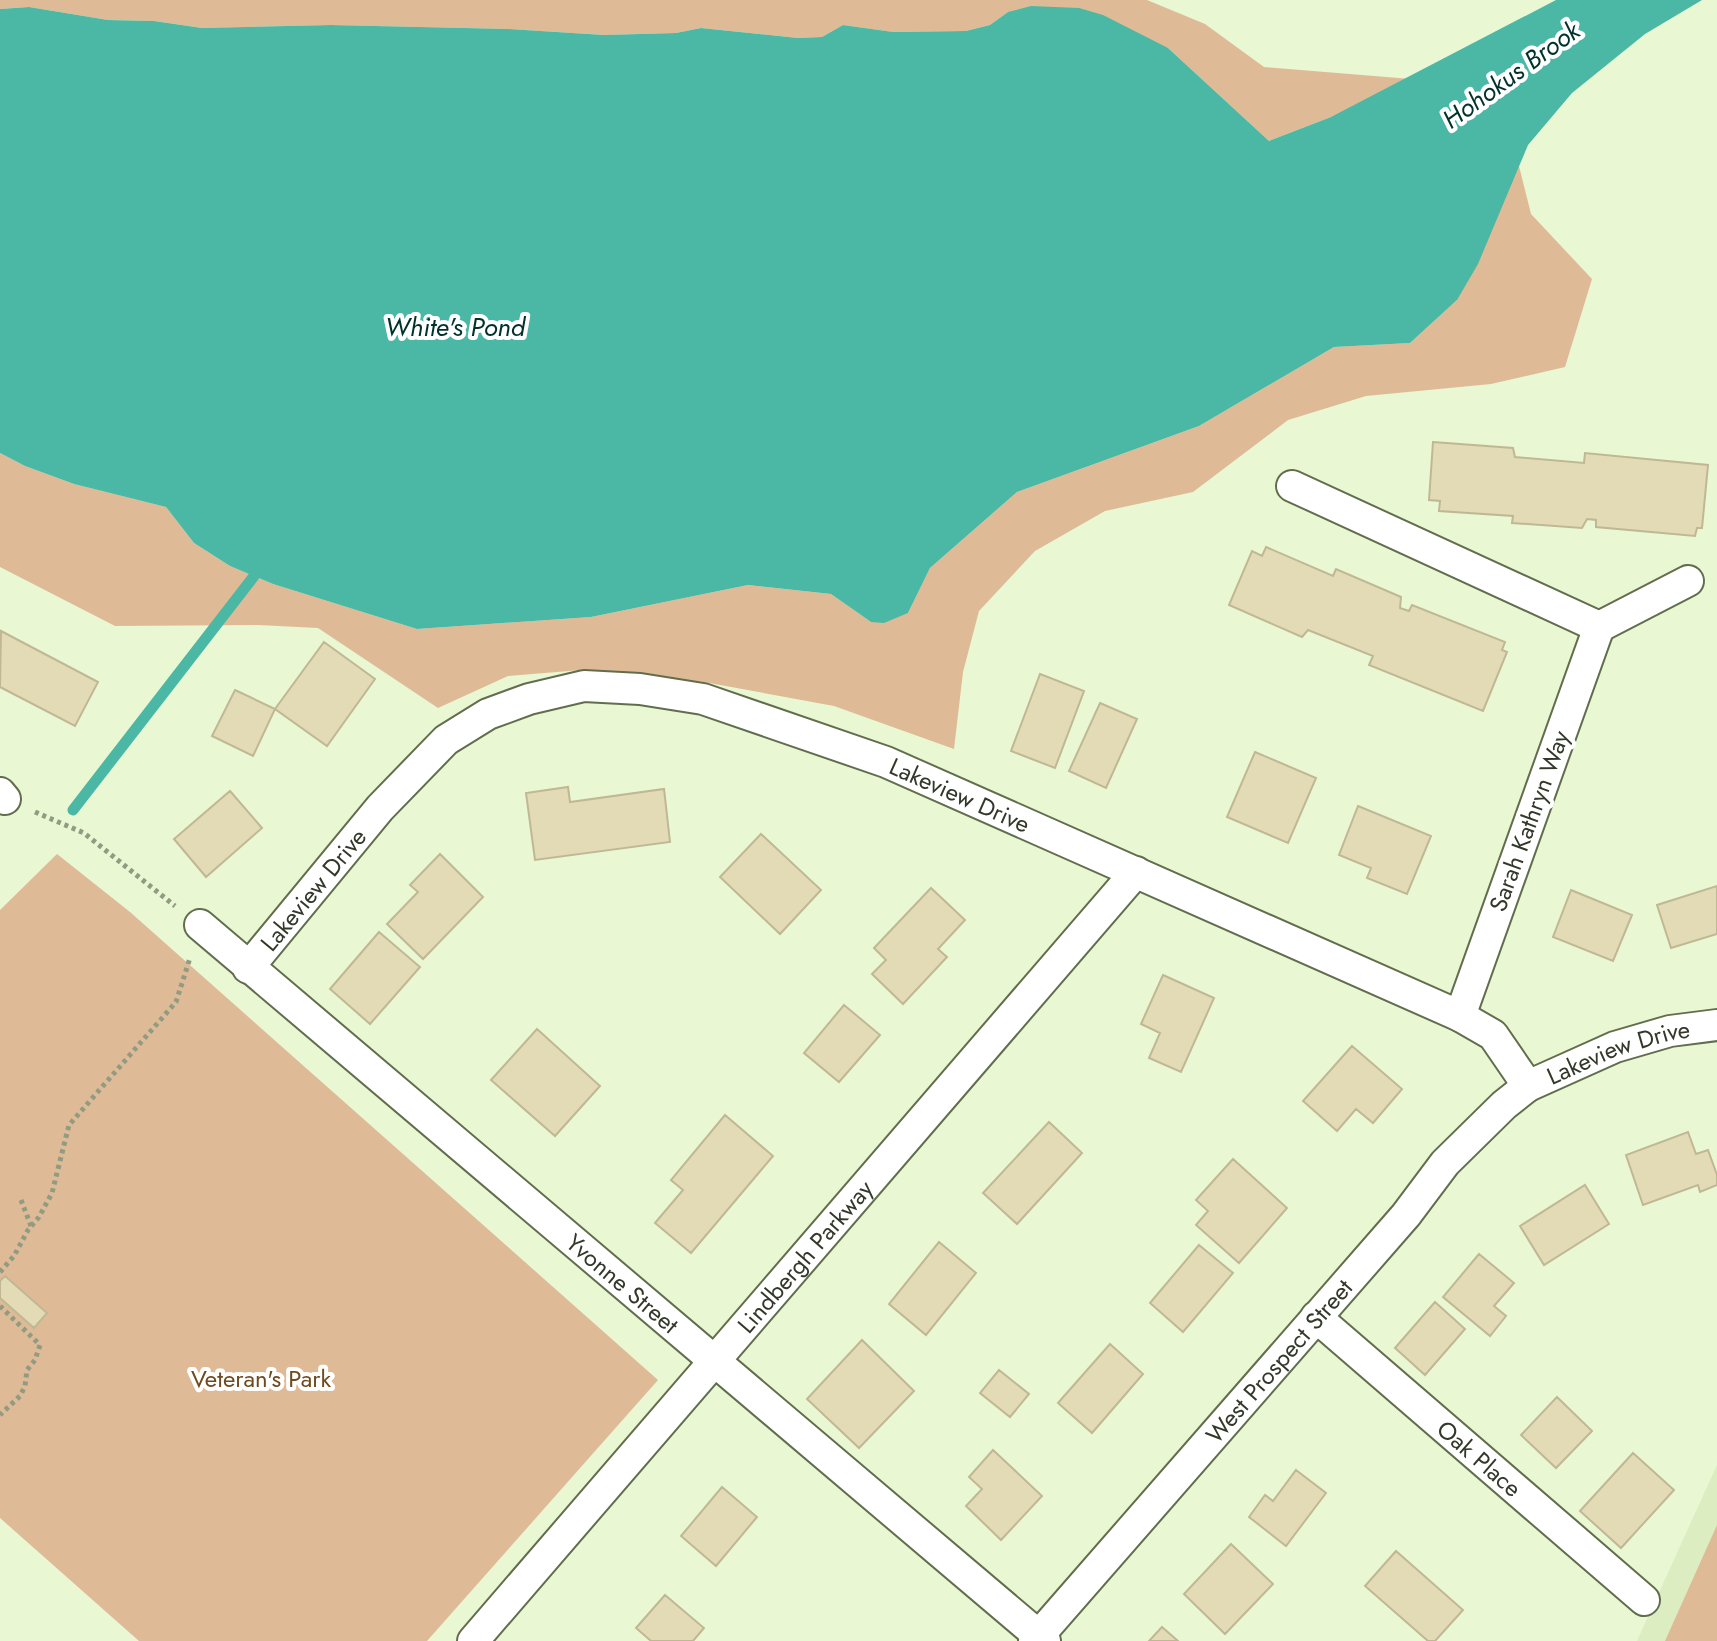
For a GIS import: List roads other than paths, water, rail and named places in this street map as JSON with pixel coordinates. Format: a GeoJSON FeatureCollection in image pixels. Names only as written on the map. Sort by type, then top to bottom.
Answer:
{"type":"FeatureCollection","features":[{"type":"Feature","properties":{"kind":"street"},"geometry":{"type":"LineString","coordinates":[[1292,486],[1599,627],[1688,581]]}},
{"type":"Feature","properties":{"kind":"street","name":"Sarah Kathryn Way"},"geometry":{"type":"LineString","coordinates":[[1460,1016],[1599,627]]}},
{"type":"Feature","properties":{"kind":"street","name":"Lakeview Drive"},"geometry":{"type":"LineString","coordinates":[[248,968],[380,808],[446,740],[488,714],[529,699],[584,686],[640,689],[703,699],[886,762],[1460,1016],[1493,1035],[1528,1086],[1615,1047],[1670,1031],[1717,1025]]}},
{"type":"Feature","properties":{"kind":"street","name":"Lindbergh Parkway"},"geometry":{"type":"LineString","coordinates":[[473,1641],[1136,872]]}},
{"type":"Feature","properties":{"kind":"street","name":"Yvonne Street"},"geometry":{"type":"LineString","coordinates":[[200,925],[1039,1639]]}},
{"type":"Feature","properties":{"kind":"street","name":"West Prospect Street"},"geometry":{"type":"LineString","coordinates":[[1039,1639],[1406,1215],[1445,1163],[1528,1086]]}},
{"type":"Feature","properties":{"kind":"street","name":"Oak Place"},"geometry":{"type":"LineString","coordinates":[[1316,1317],[1644,1600]]}},
{"type":"Feature","properties":{"kind":"water","name":"White's Pond"},"geometry":{"type":"Polygon","coordinates":[[[1556,0],[1702,0],[1645,34],[1572,93],[1528,145],[1478,264],[1457,300],[1410,343],[1334,347],[1199,426],[1017,492],[930,568],[908,613],[884,623],[871,622],[831,594],[748,585],[591,617],[417,629],[273,584],[230,566],[194,543],[166,507],[74,484],[0,453],[0,9],[29,7],[108,20],[154,21],[202,28],[331,25],[509,29],[604,35],[676,33],[701,28],[798,38],[822,37],[843,25],[893,32],[966,31],[990,25],[1008,12],[1031,6],[1079,8],[1103,15],[1168,48],[1269,141],[1331,117],[1556,0]]]}},
{"type":"Feature","properties":{"kind":"waterway"},"geometry":{"type":"LineString","coordinates":[[73,810],[254,576]]}},
{"type":"Feature","properties":{"kind":"water label","name":"Hohokus Brook"},"geometry":{"type":"Point","coordinates":[1511,75]}},
{"type":"Feature","properties":{"kind":"park label","name":"Veteran's Park"},"geometry":{"type":"Point","coordinates":[261,1378]}}]}
